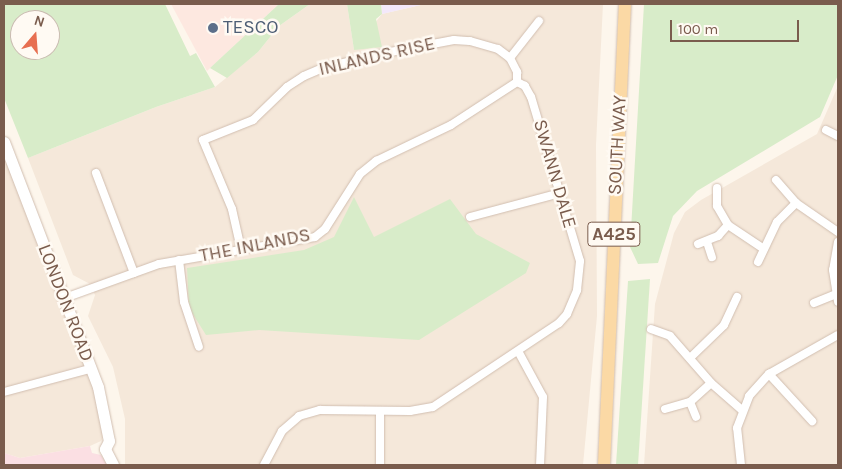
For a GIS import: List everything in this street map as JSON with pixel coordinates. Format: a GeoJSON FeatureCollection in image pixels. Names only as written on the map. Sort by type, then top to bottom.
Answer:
{"type":"FeatureCollection","features":[{"type":"Feature","properties":{"kind":"main road","name":"SOUTH WAY"},"geometry":{"type":"LineString","coordinates":[[604,465],[625,4]]}},
{"type":"Feature","properties":{"kind":"main road","name":"LONDON ROAD"},"geometry":{"type":"LineString","coordinates":[[4,142],[8,167],[98,387],[110,441],[105,449],[113,465]]}},
{"type":"Feature","properties":{"kind":"street"},"geometry":{"type":"LineString","coordinates":[[517,82],[517,72],[510,58],[540,20]]}},
{"type":"Feature","properties":{"kind":"street","name":"INLANDS RISE"},"geometry":{"type":"LineString","coordinates":[[241,249],[232,209],[203,140],[253,120],[287,87],[304,76],[342,62],[454,40],[484,43],[510,58]]}},
{"type":"Feature","properties":{"kind":"street","name":"SWANN DALE"},"geometry":{"type":"LineString","coordinates":[[517,82],[525,86],[531,97],[580,261],[573,302],[559,323],[518,351]]}},
{"type":"Feature","properties":{"kind":"street","name":"THE INLANDS"},"geometry":{"type":"LineString","coordinates":[[62,299],[134,273],[179,260],[315,237],[325,229],[360,174],[376,161],[451,124],[517,82]]}},
{"type":"Feature","properties":{"kind":"street"},"geometry":{"type":"LineString","coordinates":[[826,130],[838,136]]}},
{"type":"Feature","properties":{"kind":"street"},"geometry":{"type":"LineString","coordinates":[[96,173],[134,273]]}},
{"type":"Feature","properties":{"kind":"street"},"geometry":{"type":"LineString","coordinates":[[776,180],[796,203],[838,232]]}},
{"type":"Feature","properties":{"kind":"street"},"geometry":{"type":"LineString","coordinates":[[716,188],[717,206],[728,225],[764,249]]}},
{"type":"Feature","properties":{"kind":"street"},"geometry":{"type":"LineString","coordinates":[[470,217],[560,193]]}},
{"type":"Feature","properties":{"kind":"street"},"geometry":{"type":"LineString","coordinates":[[758,262],[778,222],[796,203]]}},
{"type":"Feature","properties":{"kind":"street"},"geometry":{"type":"LineString","coordinates":[[698,244],[718,236],[728,225]]}},
{"type":"Feature","properties":{"kind":"street"},"geometry":{"type":"LineString","coordinates":[[707,242],[712,256]]}},
{"type":"Feature","properties":{"kind":"street"},"geometry":{"type":"LineString","coordinates":[[838,242],[834,261],[838,302]]}},
{"type":"Feature","properties":{"kind":"street"},"geometry":{"type":"LineString","coordinates":[[179,260],[184,302],[199,347]]}},
{"type":"Feature","properties":{"kind":"street"},"geometry":{"type":"LineString","coordinates":[[814,303],[836,290]]}},
{"type":"Feature","properties":{"kind":"street"},"geometry":{"type":"LineString","coordinates":[[690,358],[724,325],[737,297]]}},
{"type":"Feature","properties":{"kind":"street"},"geometry":{"type":"LineString","coordinates":[[651,329],[670,336],[711,383],[742,410]]}},
{"type":"Feature","properties":{"kind":"street"},"geometry":{"type":"LineString","coordinates":[[741,465],[737,428],[742,410],[758,385],[769,374],[838,335]]}},
{"type":"Feature","properties":{"kind":"street"},"geometry":{"type":"LineString","coordinates":[[264,465],[282,431],[299,416],[320,410],[380,411],[433,407],[518,351],[543,397],[540,465]]}},
{"type":"Feature","properties":{"kind":"street"},"geometry":{"type":"LineString","coordinates":[[4,392],[90,368]]}},
{"type":"Feature","properties":{"kind":"street"},"geometry":{"type":"LineString","coordinates":[[769,374],[812,422]]}},
{"type":"Feature","properties":{"kind":"street"},"geometry":{"type":"LineString","coordinates":[[665,409],[690,402],[711,383]]}},
{"type":"Feature","properties":{"kind":"street"},"geometry":{"type":"LineString","coordinates":[[690,402],[696,417]]}},
{"type":"Feature","properties":{"kind":"street"},"geometry":{"type":"LineString","coordinates":[[380,411],[380,465]]}},
{"type":"Feature","properties":{"kind":"shaded area","name":"TESCO"},"geometry":{"type":"Polygon","coordinates":[[[171,4],[279,4],[207,71],[171,4]]]}},
{"type":"Feature","properties":{"kind":"shaded area"},"geometry":{"type":"Polygon","coordinates":[[[310,4],[347,4],[354,50],[382,14],[425,4],[603,4],[596,145],[597,316],[583,465],[125,465],[125,419],[113,367],[88,316],[95,295],[90,284],[73,275],[28,158],[156,107],[215,87],[258,52],[279,26],[310,4]]]}},
{"type":"Feature","properties":{"kind":"shaded area"},"geometry":{"type":"Polygon","coordinates":[[[381,4],[425,4],[382,14],[381,4]]]}},
{"type":"Feature","properties":{"kind":"shaded area"},"geometry":{"type":"Polygon","coordinates":[[[838,86],[838,465],[644,465],[655,304],[674,233],[685,212],[701,200],[817,134],[838,86]]]}},
{"type":"Feature","properties":{"kind":"shaded area"},"geometry":{"type":"Polygon","coordinates":[[[4,155],[92,381],[105,434],[101,441],[90,446],[20,458],[4,453],[4,155]]]}},
{"type":"Feature","properties":{"kind":"shaded area"},"geometry":{"type":"Polygon","coordinates":[[[90,446],[92,453],[101,455],[108,465],[4,465],[4,453],[20,458],[90,446]]]}},
{"type":"Feature","properties":{"kind":"green space"},"geometry":{"type":"Polygon","coordinates":[[[4,4],[165,4],[190,56],[196,53],[215,87],[156,107],[28,158],[4,98],[4,4]]]}},
{"type":"Feature","properties":{"kind":"green space"},"geometry":{"type":"Polygon","coordinates":[[[279,4],[310,4],[279,26],[258,52],[227,78],[210,68],[279,4]]]}},
{"type":"Feature","properties":{"kind":"green space"},"geometry":{"type":"Polygon","coordinates":[[[347,4],[381,4],[382,14],[376,19],[382,47],[354,50],[347,4]]]}},
{"type":"Feature","properties":{"kind":"green space"},"geometry":{"type":"Polygon","coordinates":[[[644,4],[838,4],[838,75],[820,117],[697,191],[673,216],[658,263],[638,264],[630,247],[644,4]]]}},
{"type":"Feature","properties":{"kind":"green space"},"geometry":{"type":"Polygon","coordinates":[[[354,197],[374,237],[450,199],[476,234],[530,263],[526,273],[419,340],[259,330],[206,335],[189,308],[187,268],[304,250],[334,237],[354,197]]]}},
{"type":"Feature","properties":{"kind":"green space"},"geometry":{"type":"Polygon","coordinates":[[[650,279],[638,465],[616,465],[628,281],[650,279]]]}},
{"type":"Feature","properties":{"kind":"place","name":"TESCO"},"geometry":{"type":"Point","coordinates":[213,28]}}]}
